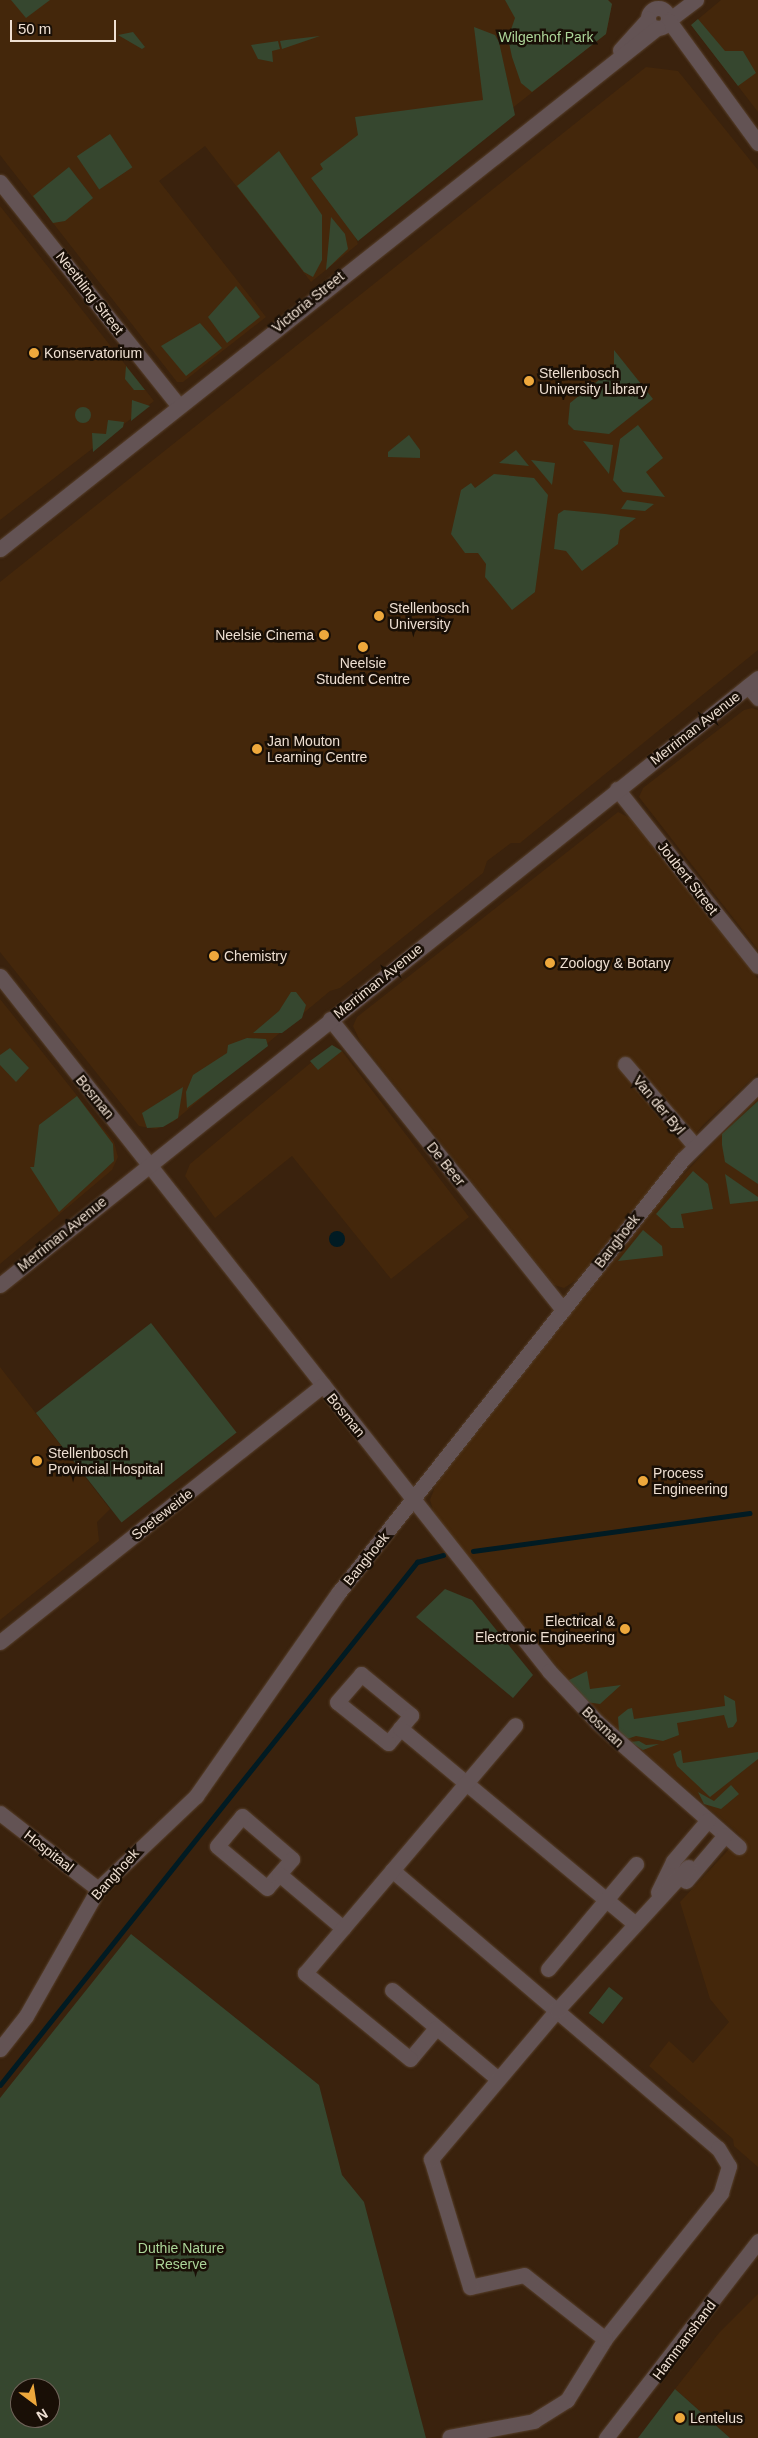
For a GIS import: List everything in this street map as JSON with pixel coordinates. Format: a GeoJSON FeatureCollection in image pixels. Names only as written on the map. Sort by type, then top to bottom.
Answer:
{"type":"FeatureCollection","features":[{"type":"Feature","properties":{"kind":"street","name":"Victoria Street"},"geometry":{"type":"LineString","coordinates":[[0,549],[616,56],[659,15],[696,0]]}},
{"type":"Feature","properties":{"kind":"street"},"geometry":{"type":"LineString","coordinates":[[659,15],[758,143]]}},
{"type":"Feature","properties":{"kind":"street","name":"Neethling Street"},"geometry":{"type":"LineString","coordinates":[[0,182],[179,406]]}},
{"type":"Feature","properties":{"kind":"street"},"geometry":{"type":"LineString","coordinates":[[753,682],[758,698]]}},
{"type":"Feature","properties":{"kind":"street","name":"Merriman Avenue"},"geometry":{"type":"LineString","coordinates":[[0,1285],[148,1163],[753,682]]}},
{"type":"Feature","properties":{"kind":"street","name":"Joubert Street"},"geometry":{"type":"LineString","coordinates":[[617,789],[758,966]]}},
{"type":"Feature","properties":{"kind":"street","name":"Bosman"},"geometry":{"type":"LineString","coordinates":[[0,976],[571,1696],[739,1847]]}},
{"type":"Feature","properties":{"kind":"street","name":"De Beer"},"geometry":{"type":"LineString","coordinates":[[330,1019],[563,1310]]}},
{"type":"Feature","properties":{"kind":"street","name":"Van der Byl"},"geometry":{"type":"LineString","coordinates":[[625,1064],[695,1146]]}},
{"type":"Feature","properties":{"kind":"street","name":"Banghoek"},"geometry":{"type":"LineString","coordinates":[[0,2049],[31,2008],[98,1890],[207,1783],[308,1633],[695,1146],[758,1085]]}},
{"type":"Feature","properties":{"kind":"street","name":"Soeteweide"},"geometry":{"type":"LineString","coordinates":[[0,1642],[323,1385]]}},
{"type":"Feature","properties":{"kind":"street"},"geometry":{"type":"LineString","coordinates":[[361,1674],[411,1715],[400,1728],[388,1743],[337,1702],[361,1674]]}},
{"type":"Feature","properties":{"kind":"street"},"geometry":{"type":"LineString","coordinates":[[436,2028],[410,2059],[306,1973],[515,1724]]}},
{"type":"Feature","properties":{"kind":"street"},"geometry":{"type":"LineString","coordinates":[[400,1728],[635,1924]]}},
{"type":"Feature","properties":{"kind":"street","name":"Hospitaal"},"geometry":{"type":"LineString","coordinates":[[0,1813],[98,1890]]}},
{"type":"Feature","properties":{"kind":"street"},"geometry":{"type":"LineString","coordinates":[[242,1816],[292,1858],[279,1874],[267,1888],[217,1846],[242,1816]]}},
{"type":"Feature","properties":{"kind":"street"},"geometry":{"type":"LineString","coordinates":[[667,1892],[684,1883],[710,1846],[717,1828]]}},
{"type":"Feature","properties":{"kind":"street"},"geometry":{"type":"LineString","coordinates":[[650,1906],[673,1861],[717,1828]]}},
{"type":"Feature","properties":{"kind":"street"},"geometry":{"type":"LineString","coordinates":[[605,2339],[524,2275],[470,2287],[432,2159],[498,2079],[650,1906],[667,1892],[692,1863],[710,1846]]}},
{"type":"Feature","properties":{"kind":"street"},"geometry":{"type":"LineString","coordinates":[[548,1969],[636,1864]]}},
{"type":"Feature","properties":{"kind":"street"},"geometry":{"type":"LineString","coordinates":[[392,1870],[718,2148],[729,2166],[721,2193],[605,2339],[566,2400],[534,2421],[510,2433],[449,2437]]}},
{"type":"Feature","properties":{"kind":"street"},"geometry":{"type":"LineString","coordinates":[[279,1874],[343,1928]]}},
{"type":"Feature","properties":{"kind":"street"},"geometry":{"type":"LineString","coordinates":[[392,1990],[498,2079]]}},
{"type":"Feature","properties":{"kind":"street","name":"Hammanshand"},"geometry":{"type":"LineString","coordinates":[[606,2438],[758,2241]]}},
{"type":"Feature","properties":{"kind":"shaded area"},"geometry":{"type":"Polygon","coordinates":[[[0,0],[608,0],[612,4],[606,34],[354,233],[358,244],[311,282],[205,146],[159,181],[266,317],[183,382],[177,382],[0,155],[0,0]]]}},
{"type":"Feature","properties":{"kind":"shaded area"},"geometry":{"type":"Polygon","coordinates":[[[721,0],[758,0],[758,112],[691,25],[721,0]]]}},
{"type":"Feature","properties":{"kind":"shaded area","name":"Stellenbosch University"},"geometry":{"type":"Polygon","coordinates":[[[646,67],[678,71],[758,170],[758,650],[520,843],[511,843],[487,861],[483,873],[340,988],[330,991],[173,1122],[156,1129],[139,1126],[0,952],[0,582],[646,67]]]}},
{"type":"Feature","properties":{"kind":"shaded area"},"geometry":{"type":"Polygon","coordinates":[[[0,206],[154,401],[0,520],[0,206]]]}},
{"type":"Feature","properties":{"kind":"shaded area"},"geometry":{"type":"Polygon","coordinates":[[[752,708],[758,710],[758,950],[639,797],[643,788],[744,710],[752,708]]]}},
{"type":"Feature","properties":{"kind":"shaded area"},"geometry":{"type":"Polygon","coordinates":[[[618,812],[630,818],[758,979],[758,1073],[703,1125],[578,1279],[564,1288],[554,1285],[360,1041],[353,1026],[357,1017],[618,812]]]}},
{"type":"Feature","properties":{"kind":"shaded area"},"geometry":{"type":"Polygon","coordinates":[[[0,999],[114,1142],[118,1157],[112,1170],[0,1264],[0,999]]]}},
{"type":"Feature","properties":{"kind":"shaded area"},"geometry":{"type":"Polygon","coordinates":[[[332,1045],[342,1051],[469,1217],[391,1279],[292,1156],[215,1218],[185,1176],[190,1164],[332,1045]]]}},
{"type":"Feature","properties":{"kind":"shaded area"},"geometry":{"type":"Polygon","coordinates":[[[758,1095],[758,2167],[734,2146],[733,2139],[649,2066],[669,2041],[693,2063],[729,2022],[710,1999],[680,1902],[741,1836],[586,1702],[435,1517],[430,1500],[436,1484],[658,1202],[758,1095]]]}},
{"type":"Feature","properties":{"kind":"shaded area","name":"Stellenbosch Provincial Hospital"},"geometry":{"type":"Polygon","coordinates":[[[0,1367],[110,1509],[97,1522],[99,1541],[0,1620],[0,1367]]]}},
{"type":"Feature","properties":{"kind":"shaded area"},"geometry":{"type":"Polygon","coordinates":[[[758,2294],[758,2438],[730,2438],[675,2389],[719,2333],[758,2294]]]}},
{"type":"Feature","properties":{"kind":"green space"},"geometry":{"type":"Polygon","coordinates":[[[11,0],[50,0],[26,18],[11,0]]]}},
{"type":"Feature","properties":{"kind":"green space","name":"Wilgenhof Park"},"geometry":{"type":"Polygon","coordinates":[[[505,0],[608,0],[612,4],[606,34],[532,92],[521,83],[512,57],[508,38],[515,18],[505,0]]]}},
{"type":"Feature","properties":{"kind":"green space"},"geometry":{"type":"Polygon","coordinates":[[[698,19],[725,51],[743,51],[756,73],[738,86],[691,25],[698,19]]]}},
{"type":"Feature","properties":{"kind":"green space"},"geometry":{"type":"Polygon","coordinates":[[[474,27],[495,35],[499,42],[515,115],[358,241],[311,178],[323,169],[320,164],[358,135],[355,117],[483,100],[474,27]]]}},
{"type":"Feature","properties":{"kind":"green space"},"geometry":{"type":"Polygon","coordinates":[[[133,32],[145,47],[142,49],[118,35],[133,32]]]}},
{"type":"Feature","properties":{"kind":"green space"},"geometry":{"type":"Polygon","coordinates":[[[320,36],[282,49],[280,41],[286,40],[320,36]]]}},
{"type":"Feature","properties":{"kind":"green space"},"geometry":{"type":"Polygon","coordinates":[[[278,41],[280,49],[272,51],[273,62],[258,59],[251,45],[278,41]]]}},
{"type":"Feature","properties":{"kind":"green space"},"geometry":{"type":"Polygon","coordinates":[[[110,134],[132,167],[99,190],[77,156],[110,134]]]}},
{"type":"Feature","properties":{"kind":"green space"},"geometry":{"type":"Polygon","coordinates":[[[279,151],[322,215],[322,260],[313,277],[304,272],[237,186],[279,151]]]}},
{"type":"Feature","properties":{"kind":"green space"},"geometry":{"type":"Polygon","coordinates":[[[69,167],[93,198],[65,221],[53,223],[33,196],[69,167]]]}},
{"type":"Feature","properties":{"kind":"green space"},"geometry":{"type":"Polygon","coordinates":[[[331,217],[345,234],[348,249],[326,270],[331,217]]]}},
{"type":"Feature","properties":{"kind":"green space"},"geometry":{"type":"Polygon","coordinates":[[[236,286],[260,317],[227,343],[208,317],[236,286]]]}},
{"type":"Feature","properties":{"kind":"green space"},"geometry":{"type":"Polygon","coordinates":[[[200,323],[222,348],[186,376],[161,346],[200,323]]]}},
{"type":"Feature","properties":{"kind":"green space"},"geometry":{"type":"Polygon","coordinates":[[[614,350],[653,399],[609,434],[574,430],[568,424],[570,403],[614,368],[614,350]]]}},
{"type":"Feature","properties":{"kind":"green space"},"geometry":{"type":"Polygon","coordinates":[[[126,366],[145,390],[134,390],[125,379],[126,366]]]}},
{"type":"Feature","properties":{"kind":"green space"},"geometry":{"type":"Polygon","coordinates":[[[132,400],[150,406],[131,421],[132,400]]]}},
{"type":"Feature","properties":{"kind":"green space"},"geometry":{"type":"Polygon","coordinates":[[[80,407],[86,407],[91,412],[89,421],[80,423],[75,418],[75,412],[80,407]]]}},
{"type":"Feature","properties":{"kind":"green space"},"geometry":{"type":"Polygon","coordinates":[[[108,420],[124,422],[123,427],[93,452],[92,433],[106,434],[108,420]]]}},
{"type":"Feature","properties":{"kind":"green space"},"geometry":{"type":"Polygon","coordinates":[[[638,425],[663,458],[646,472],[665,497],[623,492],[613,480],[620,439],[638,425]]]}},
{"type":"Feature","properties":{"kind":"green space"},"geometry":{"type":"Polygon","coordinates":[[[409,435],[420,450],[420,458],[388,457],[388,452],[409,435]]]}},
{"type":"Feature","properties":{"kind":"green space"},"geometry":{"type":"Polygon","coordinates":[[[583,441],[613,445],[609,474],[583,441]]]}},
{"type":"Feature","properties":{"kind":"green space"},"geometry":{"type":"Polygon","coordinates":[[[516,450],[529,466],[499,463],[516,450]]]}},
{"type":"Feature","properties":{"kind":"green space"},"geometry":{"type":"Polygon","coordinates":[[[531,460],[555,463],[552,485],[531,460]]]}},
{"type":"Feature","properties":{"kind":"green space"},"geometry":{"type":"Polygon","coordinates":[[[494,474],[534,478],[548,495],[535,592],[512,610],[485,577],[486,564],[478,553],[465,553],[451,534],[461,490],[471,483],[475,488],[494,474]]]}},
{"type":"Feature","properties":{"kind":"green space"},"geometry":{"type":"Polygon","coordinates":[[[627,500],[654,504],[645,511],[621,509],[627,500]]]}},
{"type":"Feature","properties":{"kind":"green space"},"geometry":{"type":"Polygon","coordinates":[[[564,510],[636,518],[620,530],[618,544],[582,571],[566,551],[554,549],[558,514],[564,510]]]}},
{"type":"Feature","properties":{"kind":"green space"},"geometry":{"type":"Polygon","coordinates":[[[291,992],[296,992],[306,1005],[302,1018],[282,1033],[253,1033],[279,1011],[291,992]]]}},
{"type":"Feature","properties":{"kind":"green space"},"geometry":{"type":"Polygon","coordinates":[[[247,1038],[266,1039],[268,1046],[187,1108],[186,1092],[193,1075],[227,1053],[228,1045],[247,1038]]]}},
{"type":"Feature","properties":{"kind":"green space"},"geometry":{"type":"Polygon","coordinates":[[[332,1045],[342,1051],[318,1070],[310,1061],[332,1045]]]}},
{"type":"Feature","properties":{"kind":"green space"},"geometry":{"type":"Polygon","coordinates":[[[10,1048],[29,1068],[16,1082],[0,1065],[0,1055],[10,1048]]]}},
{"type":"Feature","properties":{"kind":"green space"},"geometry":{"type":"Polygon","coordinates":[[[183,1087],[178,1118],[163,1127],[147,1128],[142,1113],[183,1087]]]}},
{"type":"Feature","properties":{"kind":"green space"},"geometry":{"type":"Polygon","coordinates":[[[77,1096],[113,1144],[114,1161],[59,1212],[30,1167],[34,1167],[39,1125],[77,1096]]]}},
{"type":"Feature","properties":{"kind":"green space"},"geometry":{"type":"Polygon","coordinates":[[[758,1101],[758,1184],[725,1162],[722,1134],[758,1101]]]}},
{"type":"Feature","properties":{"kind":"green space"},"geometry":{"type":"Polygon","coordinates":[[[693,1171],[708,1184],[713,1209],[681,1214],[684,1228],[671,1228],[656,1214],[693,1171]]]}},
{"type":"Feature","properties":{"kind":"green space"},"geometry":{"type":"Polygon","coordinates":[[[725,1174],[758,1197],[758,1201],[730,1204],[725,1174]]]}},
{"type":"Feature","properties":{"kind":"green space"},"geometry":{"type":"Polygon","coordinates":[[[643,1230],[662,1246],[663,1256],[618,1261],[643,1230]]]}},
{"type":"Feature","properties":{"kind":"green space"},"geometry":{"type":"Polygon","coordinates":[[[151,1323],[237,1433],[122,1522],[36,1413],[151,1323]]]}},
{"type":"Feature","properties":{"kind":"green space"},"geometry":{"type":"Polygon","coordinates":[[[445,1589],[472,1600],[533,1675],[513,1698],[416,1617],[445,1589]]]}},
{"type":"Feature","properties":{"kind":"green space"},"geometry":{"type":"Polygon","coordinates":[[[587,1671],[590,1689],[621,1685],[600,1704],[586,1702],[567,1681],[587,1671]]]}},
{"type":"Feature","properties":{"kind":"green space"},"geometry":{"type":"Polygon","coordinates":[[[724,1695],[735,1701],[737,1721],[733,1727],[728,1728],[724,1715],[677,1723],[679,1735],[663,1741],[636,1736],[627,1739],[619,1732],[618,1717],[628,1709],[632,1708],[634,1719],[725,1706],[724,1695]]]}},
{"type":"Feature","properties":{"kind":"green space"},"geometry":{"type":"Polygon","coordinates":[[[639,1741],[646,1745],[659,1744],[643,1750],[630,1742],[639,1741]]]}},
{"type":"Feature","properties":{"kind":"green space"},"geometry":{"type":"Polygon","coordinates":[[[681,1750],[683,1763],[758,1752],[758,1759],[710,1797],[677,1766],[673,1754],[681,1750]]]}},
{"type":"Feature","properties":{"kind":"green space"},"geometry":{"type":"Polygon","coordinates":[[[731,1785],[739,1794],[721,1809],[704,1804],[698,1792],[714,1801],[731,1785]]]}},
{"type":"Feature","properties":{"kind":"green space","name":"Duthie Nature Reserve"},"geometry":{"type":"Polygon","coordinates":[[[131,1934],[319,2085],[342,2175],[364,2202],[426,2438],[0,2438],[0,2098],[131,1934]]]}},
{"type":"Feature","properties":{"kind":"green space"},"geometry":{"type":"Polygon","coordinates":[[[609,1987],[623,1998],[603,2024],[589,2013],[609,1987]]]}},
{"type":"Feature","properties":{"kind":"green space","name":"Lentelus"},"geometry":{"type":"Polygon","coordinates":[[[675,2389],[730,2438],[638,2438],[675,2389]]]}},
{"type":"Feature","properties":{"kind":"water"},"geometry":{"type":"Polygon","coordinates":[[[337,1231],[343,1233],[345,1239],[343,1245],[337,1247],[331,1245],[329,1239],[331,1233],[337,1231]]]}},
{"type":"Feature","properties":{"kind":"waterway"},"geometry":{"type":"LineString","coordinates":[[473,1551],[749,1513]]}},
{"type":"Feature","properties":{"kind":"waterway"},"geometry":{"type":"LineString","coordinates":[[0,2085],[417,1562],[443,1555]]}},
{"type":"Feature","properties":{"kind":"place","name":"Konservatorium"},"geometry":{"type":"Point","coordinates":[34,353]}},
{"type":"Feature","properties":{"kind":"place","name":"Stellenbosch University Library"},"geometry":{"type":"Point","coordinates":[529,381]}},
{"type":"Feature","properties":{"kind":"place","name":"Stellenbosch University"},"geometry":{"type":"Point","coordinates":[379,616]}},
{"type":"Feature","properties":{"kind":"place","name":"Neelsie Cinema"},"geometry":{"type":"Point","coordinates":[324,635]}},
{"type":"Feature","properties":{"kind":"place","name":"Neelsie Student Centre"},"geometry":{"type":"Point","coordinates":[363,647]}},
{"type":"Feature","properties":{"kind":"place","name":"Jan Mouton Learning Centre"},"geometry":{"type":"Point","coordinates":[257,749]}},
{"type":"Feature","properties":{"kind":"place","name":"Chemistry"},"geometry":{"type":"Point","coordinates":[214,956]}},
{"type":"Feature","properties":{"kind":"place","name":"Zoology & Botany"},"geometry":{"type":"Point","coordinates":[550,963]}},
{"type":"Feature","properties":{"kind":"place","name":"Stellenbosch Provincial Hospital"},"geometry":{"type":"Point","coordinates":[37,1461]}},
{"type":"Feature","properties":{"kind":"place","name":"Process Engineering"},"geometry":{"type":"Point","coordinates":[643,1481]}},
{"type":"Feature","properties":{"kind":"place","name":"Electrical & Electronic Engineering"},"geometry":{"type":"Point","coordinates":[625,1629]}},
{"type":"Feature","properties":{"kind":"place","name":"Lentelus"},"geometry":{"type":"Point","coordinates":[680,2418]}}]}
